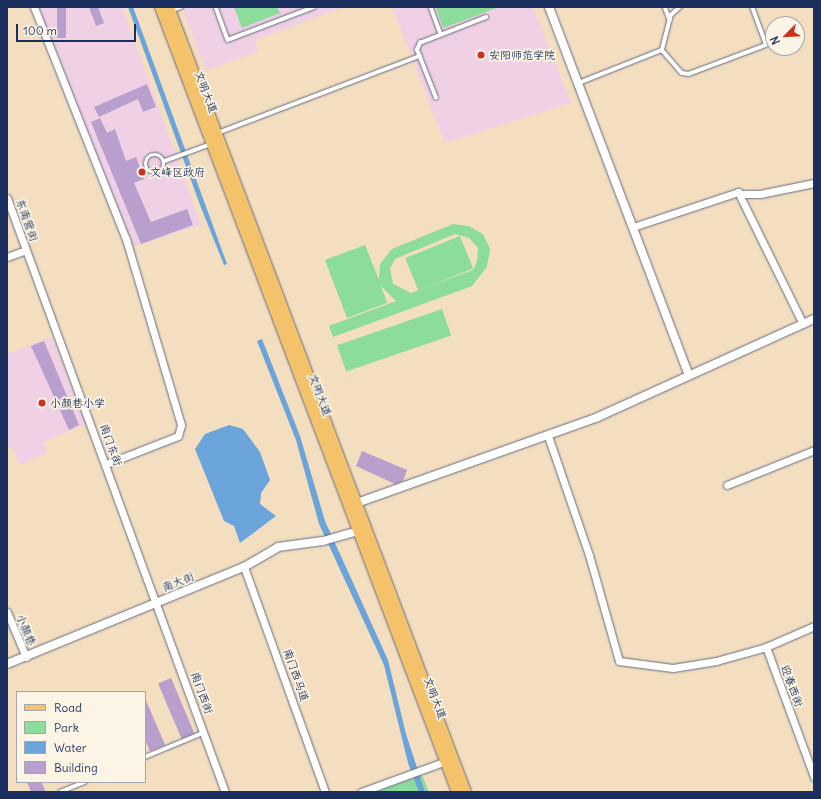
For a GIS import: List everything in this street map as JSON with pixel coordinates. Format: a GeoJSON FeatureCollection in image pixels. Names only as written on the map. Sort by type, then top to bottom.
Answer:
{"type":"FeatureCollection","features":[{"type":"Feature","properties":{"kind":"main road","name":"文明大道"},"geometry":{"type":"LineString","coordinates":[[160,7],[458,792]]}},
{"type":"Feature","properties":{"kind":"main road","name":"文明大道"},"geometry":{"type":"LineString","coordinates":[[170,9],[466,792]]}},
{"type":"Feature","properties":{"kind":"street"},"geometry":{"type":"LineString","coordinates":[[34,7],[126,239],[181,425],[178,436],[106,464]]}},
{"type":"Feature","properties":{"kind":"street"},"geometry":{"type":"LineString","coordinates":[[549,7],[689,375]]}},
{"type":"Feature","properties":{"kind":"street"},"geometry":{"type":"LineString","coordinates":[[633,227],[734,191],[741,194],[760,194],[814,182]]}},
{"type":"Feature","properties":{"kind":"street"},"geometry":{"type":"LineString","coordinates":[[741,194],[803,324]]}},
{"type":"Feature","properties":{"kind":"street","name":"东南营街"},"geometry":{"type":"LineString","coordinates":[[7,198],[26,250]]}},
{"type":"Feature","properties":{"kind":"street"},"geometry":{"type":"LineString","coordinates":[[7,257],[26,250]]}},
{"type":"Feature","properties":{"kind":"street","name":"南门东街"},"geometry":{"type":"LineString","coordinates":[[26,250],[157,602]]}},
{"type":"Feature","properties":{"kind":"street"},"geometry":{"type":"LineString","coordinates":[[357,503],[548,436],[814,319]]}},
{"type":"Feature","properties":{"kind":"street"},"geometry":{"type":"LineString","coordinates":[[548,436],[589,555],[619,661],[673,668],[716,661],[766,647],[814,626]]}},
{"type":"Feature","properties":{"kind":"street"},"geometry":{"type":"LineString","coordinates":[[727,485],[814,450]]}},
{"type":"Feature","properties":{"kind":"street","name":"南大街"},"geometry":{"type":"LineString","coordinates":[[7,664],[244,566],[278,547],[323,541],[359,531]]}},
{"type":"Feature","properties":{"kind":"street","name":"南门西马道"},"geometry":{"type":"LineString","coordinates":[[244,566],[325,792]]}},
{"type":"Feature","properties":{"kind":"street","name":"南门西街"},"geometry":{"type":"LineString","coordinates":[[157,602],[225,792]]}},
{"type":"Feature","properties":{"kind":"street","name":"小颜巷"},"geometry":{"type":"LineString","coordinates":[[7,612],[26,657]]}},
{"type":"Feature","properties":{"kind":"street","name":"迎春西街"},"geometry":{"type":"LineString","coordinates":[[766,647],[814,777]]}},
{"type":"Feature","properties":{"kind":"street"},"geometry":{"type":"LineString","coordinates":[[361,792],[446,761]]}},
{"type":"Feature","properties":{"kind":"lane"},"geometry":{"type":"LineString","coordinates":[[170,9],[181,7]]}},
{"type":"Feature","properties":{"kind":"lane"},"geometry":{"type":"LineString","coordinates":[[216,7],[228,40],[314,7]]}},
{"type":"Feature","properties":{"kind":"lane"},"geometry":{"type":"LineString","coordinates":[[431,7],[441,34]]}},
{"type":"Feature","properties":{"kind":"lane"},"geometry":{"type":"LineString","coordinates":[[665,7],[670,21]]}},
{"type":"Feature","properties":{"kind":"lane"},"geometry":{"type":"LineString","coordinates":[[662,50],[674,11],[680,7]]}},
{"type":"Feature","properties":{"kind":"lane"},"geometry":{"type":"LineString","coordinates":[[662,50],[682,73],[689,74],[766,45],[752,7]]}},
{"type":"Feature","properties":{"kind":"lane"},"geometry":{"type":"LineString","coordinates":[[436,98],[420,56],[420,43],[486,17]]}},
{"type":"Feature","properties":{"kind":"lane"},"geometry":{"type":"LineString","coordinates":[[578,83],[662,50]]}},
{"type":"Feature","properties":{"kind":"lane"},"geometry":{"type":"LineString","coordinates":[[217,133],[420,56]]}},
{"type":"Feature","properties":{"kind":"lane"},"geometry":{"type":"LineString","coordinates":[[165,160],[212,143]]}},
{"type":"Feature","properties":{"kind":"lane"},"geometry":{"type":"LineString","coordinates":[[161,156],[165,160],[165,167],[151,172],[145,169],[146,161],[161,156]]}},
{"type":"Feature","properties":{"kind":"lane"},"geometry":{"type":"LineString","coordinates":[[146,757],[204,733]]}},
{"type":"Feature","properties":{"kind":"lane"},"geometry":{"type":"LineString","coordinates":[[60,792],[82,783]]}},
{"type":"Feature","properties":{"kind":"shaded area"},"geometry":{"type":"Polygon","coordinates":[[[38,7],[122,7],[201,225],[132,247],[38,7]]]}},
{"type":"Feature","properties":{"kind":"shaded area"},"geometry":{"type":"Polygon","coordinates":[[[182,7],[345,7],[255,40],[258,51],[206,71],[182,7]]]}},
{"type":"Feature","properties":{"kind":"shaded area","name":"安阳师范学院"},"geometry":{"type":"Polygon","coordinates":[[[392,7],[533,7],[571,103],[445,143],[392,7]]]}},
{"type":"Feature","properties":{"kind":"shaded area","name":"小颜巷小学"},"geometry":{"type":"Polygon","coordinates":[[[52,337],[86,424],[43,442],[47,453],[20,465],[12,446],[7,448],[7,354],[52,337]]]}},
{"type":"Feature","properties":{"kind":"green space"},"geometry":{"type":"Polygon","coordinates":[[[234,7],[277,7],[280,13],[242,28],[234,7]]]}},
{"type":"Feature","properties":{"kind":"green space"},"geometry":{"type":"Polygon","coordinates":[[[436,7],[499,7],[443,28],[436,7]]]}},
{"type":"Feature","properties":{"kind":"green space"},"geometry":{"type":"Polygon","coordinates":[[[453,224],[469,226],[483,234],[490,249],[487,267],[472,286],[333,337],[329,326],[396,301],[381,286],[387,303],[347,318],[325,260],[365,245],[379,280],[380,264],[392,249],[453,224]],[[455,234],[395,259],[390,268],[393,284],[411,293],[473,270],[477,261],[478,248],[469,238],[455,234]]]}},
{"type":"Feature","properties":{"kind":"green space"},"geometry":{"type":"Polygon","coordinates":[[[460,236],[473,268],[418,291],[405,258],[460,236]]]}},
{"type":"Feature","properties":{"kind":"green space"},"geometry":{"type":"Polygon","coordinates":[[[442,309],[451,335],[346,372],[337,345],[442,309]]]}},
{"type":"Feature","properties":{"kind":"green space"},"geometry":{"type":"Polygon","coordinates":[[[422,775],[429,792],[376,792],[422,775]]]}},
{"type":"Feature","properties":{"kind":"water"},"geometry":{"type":"Polygon","coordinates":[[[128,7],[133,7],[227,264],[224,265],[200,205],[128,7]]]}},
{"type":"Feature","properties":{"kind":"water"},"geometry":{"type":"Polygon","coordinates":[[[262,339],[300,436],[325,521],[388,660],[406,734],[425,792],[419,792],[408,763],[384,665],[319,524],[296,440],[257,341],[262,339]]]}},
{"type":"Feature","properties":{"kind":"water"},"geometry":{"type":"Polygon","coordinates":[[[229,425],[243,429],[260,452],[270,480],[261,493],[260,504],[276,516],[240,543],[234,526],[224,521],[195,449],[205,434],[229,425]]]}},
{"type":"Feature","properties":{"kind":"building"},"geometry":{"type":"Polygon","coordinates":[[[57,7],[66,7],[66,38],[57,38],[57,7]]]}},
{"type":"Feature","properties":{"kind":"building"},"geometry":{"type":"Polygon","coordinates":[[[89,7],[98,7],[104,23],[96,26],[89,7]]]}},
{"type":"Feature","properties":{"kind":"building"},"geometry":{"type":"Polygon","coordinates":[[[147,84],[156,107],[143,112],[138,99],[99,117],[94,107],[147,84]]]}},
{"type":"Feature","properties":{"kind":"building"},"geometry":{"type":"Polygon","coordinates":[[[100,118],[107,133],[115,129],[126,161],[136,157],[144,179],[134,183],[151,222],[187,209],[193,225],[141,244],[91,122],[100,118]]]}},
{"type":"Feature","properties":{"kind":"building"},"geometry":{"type":"Polygon","coordinates":[[[44,341],[79,425],[69,430],[31,346],[44,341]]]}},
{"type":"Feature","properties":{"kind":"building"},"geometry":{"type":"Polygon","coordinates":[[[362,451],[407,470],[403,481],[395,484],[356,466],[362,451]]]}},
{"type":"Feature","properties":{"kind":"building"},"geometry":{"type":"Polygon","coordinates":[[[171,678],[194,733],[182,739],[158,683],[171,678]]]}},
{"type":"Feature","properties":{"kind":"building"},"geometry":{"type":"Polygon","coordinates":[[[146,700],[165,745],[150,751],[146,742],[146,700]]]}},
{"type":"Feature","properties":{"kind":"building"},"geometry":{"type":"Polygon","coordinates":[[[27,783],[42,783],[46,792],[31,792],[27,783]]]}},
{"type":"Feature","properties":{"kind":"place","name":"安阳师范学院"},"geometry":{"type":"Point","coordinates":[481,55]}},
{"type":"Feature","properties":{"kind":"place","name":"文峰区政府"},"geometry":{"type":"Point","coordinates":[142,172]}},
{"type":"Feature","properties":{"kind":"place","name":"小颜巷小学"},"geometry":{"type":"Point","coordinates":[42,403]}}]}
